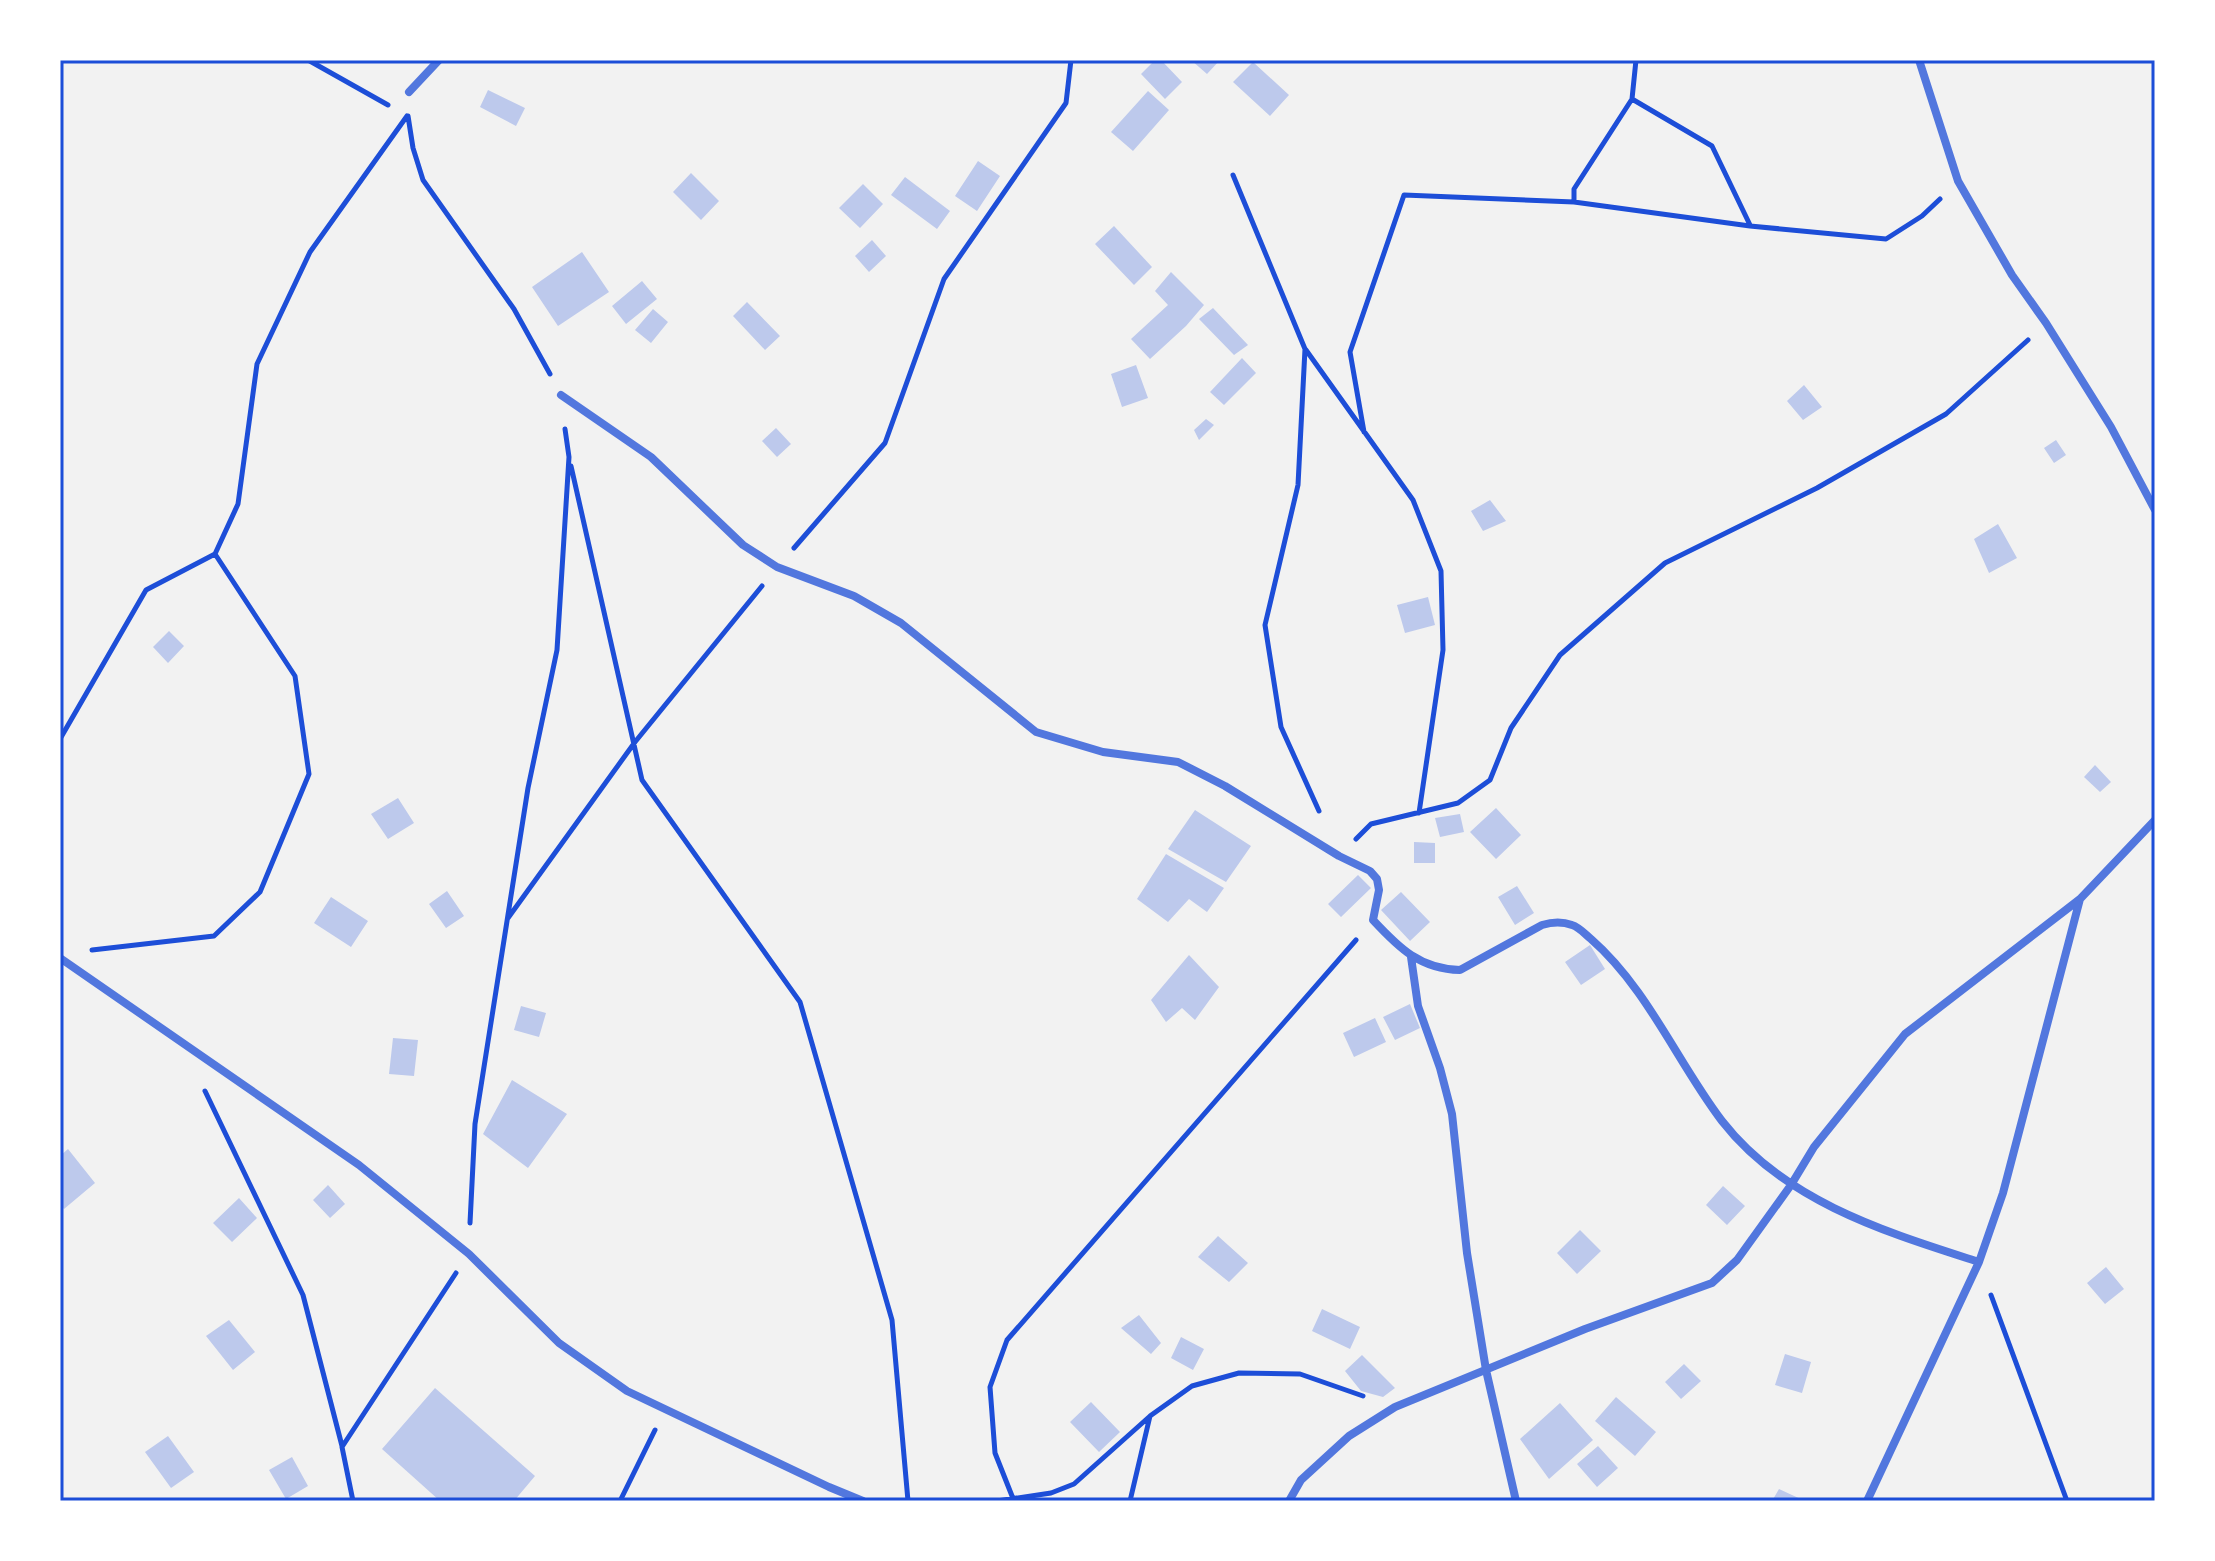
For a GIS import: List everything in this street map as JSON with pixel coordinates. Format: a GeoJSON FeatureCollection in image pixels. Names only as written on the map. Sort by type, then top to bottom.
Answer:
{"type":"FeatureCollection","features":[{"type":"Feature","properties":{"kind":"street"},"geometry":{"type":"LineString","coordinates":[[409,92],[439,60]]}},
{"type":"Feature","properties":{"kind":"street"},"geometry":{"type":"LineString","coordinates":[[1919,60],[1958,181],[2012,275],[2111,427],[2155,510]]}},
{"type":"Feature","properties":{"kind":"street"},"geometry":{"type":"LineString","coordinates":[[561,395],[651,457],[743,545],[777,567],[854,596],[901,623],[1036,732],[1103,752],[1178,762],[1370,871],[1377,879],[1379,890],[1373,920],[1411,957],[1447,970],[1460,970],[1542,925],[1556,922],[1574,925],[1628,976],[1722,1121],[1757,1159],[1791,1185],[1881,1230],[1979,1262]]}},
{"type":"Feature","properties":{"kind":"street"},"geometry":{"type":"LineString","coordinates":[[1289,1501],[1301,1480],[1349,1436],[1395,1407],[1585,1329],[1712,1283],[1737,1260],[1814,1147],[1905,1034],[2080,899],[2155,820]]}},
{"type":"Feature","properties":{"kind":"street"},"geometry":{"type":"LineString","coordinates":[[1867,1501],[1979,1262],[2003,1193],[2080,899]]}},
{"type":"Feature","properties":{"kind":"street"},"geometry":{"type":"LineString","coordinates":[[1411,957],[1418,1006],[1452,1114],[1467,1253],[1486,1370],[1516,1501]]}},
{"type":"Feature","properties":{"kind":"street"},"geometry":{"type":"LineString","coordinates":[[60,958],[359,1165],[469,1254],[559,1343],[627,1391],[863,1501]]}},
{"type":"Feature","properties":{"kind":"path"},"geometry":{"type":"LineString","coordinates":[[308,60],[408,117]]}},
{"type":"Feature","properties":{"kind":"path"},"geometry":{"type":"LineString","coordinates":[[508,919],[635,742],[777,567],[885,443],[944,279],[1066,103],[1071,60]]}},
{"type":"Feature","properties":{"kind":"path"},"geometry":{"type":"LineString","coordinates":[[1574,202],[1574,189],[1632,99],[1636,60]]}},
{"type":"Feature","properties":{"kind":"path"},"geometry":{"type":"LineString","coordinates":[[409,92],[408,117],[423,180],[514,309],[561,395],[569,457],[642,780],[800,1002],[892,1320],[908,1501]]}},
{"type":"Feature","properties":{"kind":"path"},"geometry":{"type":"LineString","coordinates":[[1632,99],[1712,146],[1750,226]]}},
{"type":"Feature","properties":{"kind":"path"},"geometry":{"type":"LineString","coordinates":[[60,739],[146,590],[215,554],[238,504],[257,364],[310,252],[408,117]]}},
{"type":"Feature","properties":{"kind":"path"},"geometry":{"type":"LineString","coordinates":[[1233,175],[1305,349],[1413,500],[1441,571],[1443,650],[1419,813]]}},
{"type":"Feature","properties":{"kind":"path"},"geometry":{"type":"LineString","coordinates":[[1364,432],[1350,352],[1404,195],[1574,202],[1750,226],[1886,239],[1922,216],[1958,181]]}},
{"type":"Feature","properties":{"kind":"path"},"geometry":{"type":"LineString","coordinates":[[1339,856],[1371,824],[1458,803],[1490,780],[1511,728],[1560,655],[1665,563],[1817,488],[1946,414],[2046,323]]}},
{"type":"Feature","properties":{"kind":"path"},"geometry":{"type":"LineString","coordinates":[[1305,349],[1298,485],[1265,625],[1281,727],[1320,813]]}},
{"type":"Feature","properties":{"kind":"path"},"geometry":{"type":"LineString","coordinates":[[342,1447],[469,1254],[475,1124],[528,788],[557,650],[569,457]]}},
{"type":"Feature","properties":{"kind":"path"},"geometry":{"type":"LineString","coordinates":[[91,950],[214,936],[260,892],[309,774],[295,676],[215,554]]}},
{"type":"Feature","properties":{"kind":"path"},"geometry":{"type":"LineString","coordinates":[[1014,1499],[995,1453],[990,1387],[1007,1340],[1373,920]]}},
{"type":"Feature","properties":{"kind":"path"},"geometry":{"type":"LineString","coordinates":[[183,1046],[303,1295],[353,1501]]}},
{"type":"Feature","properties":{"kind":"path"},"geometry":{"type":"LineString","coordinates":[[1979,1262],[2067,1501]]}},
{"type":"Feature","properties":{"kind":"path"},"geometry":{"type":"LineString","coordinates":[[997,1501],[1051,1493],[1074,1484],[1150,1416],[1192,1386],[1239,1373],[1300,1374],[1395,1407]]}},
{"type":"Feature","properties":{"kind":"path"},"geometry":{"type":"LineString","coordinates":[[620,1501],[665,1409]]}},
{"type":"Feature","properties":{"kind":"path"},"geometry":{"type":"LineString","coordinates":[[1130,1501],[1150,1416]]}},
{"type":"Feature","properties":{"kind":"building"},"geometry":{"type":"Polygon","coordinates":[[[1155,60],[1161,60],[1182,82],[1165,99],[1141,74],[1155,60]]]}},
{"type":"Feature","properties":{"kind":"building"},"geometry":{"type":"Polygon","coordinates":[[[1191,60],[1220,60],[1207,74],[1191,60]]]}},
{"type":"Feature","properties":{"kind":"building"},"geometry":{"type":"Polygon","coordinates":[[[1253,62],[1289,95],[1270,116],[1233,82],[1253,62]]]}},
{"type":"Feature","properties":{"kind":"building"},"geometry":{"type":"Polygon","coordinates":[[[488,90],[525,108],[516,126],[480,107],[488,90]]]}},
{"type":"Feature","properties":{"kind":"building"},"geometry":{"type":"Polygon","coordinates":[[[1148,91],[1169,110],[1133,151],[1111,132],[1148,91]]]}},
{"type":"Feature","properties":{"kind":"building"},"geometry":{"type":"Polygon","coordinates":[[[978,161],[1000,176],[977,211],[955,196],[978,161]]]}},
{"type":"Feature","properties":{"kind":"building"},"geometry":{"type":"Polygon","coordinates":[[[691,173],[719,201],[701,220],[673,192],[691,173]]]}},
{"type":"Feature","properties":{"kind":"building"},"geometry":{"type":"Polygon","coordinates":[[[905,177],[950,211],[937,229],[891,195],[905,177]]]}},
{"type":"Feature","properties":{"kind":"building"},"geometry":{"type":"Polygon","coordinates":[[[863,184],[883,204],[860,228],[839,208],[863,184]]]}},
{"type":"Feature","properties":{"kind":"building"},"geometry":{"type":"Polygon","coordinates":[[[1114,226],[1152,267],[1134,285],[1095,244],[1114,226]]]}},
{"type":"Feature","properties":{"kind":"building"},"geometry":{"type":"Polygon","coordinates":[[[872,240],[886,256],[869,272],[855,256],[872,240]]]}},
{"type":"Feature","properties":{"kind":"building"},"geometry":{"type":"Polygon","coordinates":[[[582,252],[609,292],[558,326],[532,287],[582,252]]]}},
{"type":"Feature","properties":{"kind":"building"},"geometry":{"type":"Polygon","coordinates":[[[1171,272],[1204,305],[1150,359],[1131,339],[1168,305],[1155,291],[1171,272]]]}},
{"type":"Feature","properties":{"kind":"building"},"geometry":{"type":"Polygon","coordinates":[[[642,281],[657,299],[626,324],[612,306],[642,281]]]}},
{"type":"Feature","properties":{"kind":"building"},"geometry":{"type":"Polygon","coordinates":[[[747,302],[780,336],[765,350],[733,316],[747,302]]]}},
{"type":"Feature","properties":{"kind":"building"},"geometry":{"type":"Polygon","coordinates":[[[1213,308],[1248,345],[1234,355],[1199,319],[1213,308]]]}},
{"type":"Feature","properties":{"kind":"building"},"geometry":{"type":"Polygon","coordinates":[[[653,309],[668,322],[651,343],[635,330],[653,309]]]}},
{"type":"Feature","properties":{"kind":"building"},"geometry":{"type":"Polygon","coordinates":[[[1242,358],[1256,373],[1224,405],[1210,392],[1242,358]]]}},
{"type":"Feature","properties":{"kind":"building"},"geometry":{"type":"Polygon","coordinates":[[[1136,365],[1148,398],[1122,407],[1111,374],[1136,365]]]}},
{"type":"Feature","properties":{"kind":"building"},"geometry":{"type":"Polygon","coordinates":[[[1804,385],[1822,407],[1803,420],[1787,401],[1804,385]]]}},
{"type":"Feature","properties":{"kind":"building"},"geometry":{"type":"Polygon","coordinates":[[[1206,419],[1214,425],[1199,440],[1194,430],[1206,419]]]}},
{"type":"Feature","properties":{"kind":"building"},"geometry":{"type":"Polygon","coordinates":[[[776,428],[791,444],[777,457],[762,441],[776,428]]]}},
{"type":"Feature","properties":{"kind":"building"},"geometry":{"type":"Polygon","coordinates":[[[2056,440],[2066,455],[2054,463],[2044,448],[2056,440]]]}},
{"type":"Feature","properties":{"kind":"building"},"geometry":{"type":"Polygon","coordinates":[[[1490,500],[1506,521],[1483,531],[1471,511],[1490,500]]]}},
{"type":"Feature","properties":{"kind":"building"},"geometry":{"type":"Polygon","coordinates":[[[1998,524],[2017,558],[1989,573],[1974,539],[1998,524]]]}},
{"type":"Feature","properties":{"kind":"building"},"geometry":{"type":"Polygon","coordinates":[[[1428,597],[1435,625],[1405,633],[1397,605],[1428,597]]]}},
{"type":"Feature","properties":{"kind":"building"},"geometry":{"type":"Polygon","coordinates":[[[169,631],[184,646],[168,663],[153,647],[169,631]]]}},
{"type":"Feature","properties":{"kind":"building"},"geometry":{"type":"Polygon","coordinates":[[[2095,765],[2111,782],[2100,792],[2084,777],[2095,765]]]}},
{"type":"Feature","properties":{"kind":"building"},"geometry":{"type":"Polygon","coordinates":[[[398,798],[414,823],[388,839],[371,814],[398,798]]]}},
{"type":"Feature","properties":{"kind":"building"},"geometry":{"type":"Polygon","coordinates":[[[1496,808],[1521,835],[1496,859],[1470,832],[1496,808]]]}},
{"type":"Feature","properties":{"kind":"building"},"geometry":{"type":"Polygon","coordinates":[[[1195,810],[1251,846],[1226,882],[1168,849],[1195,810]]]}},
{"type":"Feature","properties":{"kind":"building"},"geometry":{"type":"Polygon","coordinates":[[[1460,814],[1464,832],[1440,837],[1435,818],[1460,814]]]}},
{"type":"Feature","properties":{"kind":"building"},"geometry":{"type":"Polygon","coordinates":[[[1414,842],[1435,843],[1435,863],[1414,863],[1414,842]]]}},
{"type":"Feature","properties":{"kind":"building"},"geometry":{"type":"Polygon","coordinates":[[[1166,854],[1224,888],[1207,912],[1189,899],[1168,922],[1137,899],[1166,854]]]}},
{"type":"Feature","properties":{"kind":"building"},"geometry":{"type":"Polygon","coordinates":[[[1358,875],[1371,888],[1341,917],[1328,904],[1358,875]]]}},
{"type":"Feature","properties":{"kind":"building"},"geometry":{"type":"Polygon","coordinates":[[[1517,886],[1534,913],[1515,925],[1498,897],[1517,886]]]}},
{"type":"Feature","properties":{"kind":"building"},"geometry":{"type":"Polygon","coordinates":[[[447,891],[464,916],[446,928],[429,904],[447,891]]]}},
{"type":"Feature","properties":{"kind":"building"},"geometry":{"type":"Polygon","coordinates":[[[1401,892],[1430,922],[1410,941],[1381,910],[1401,892]]]}},
{"type":"Feature","properties":{"kind":"building"},"geometry":{"type":"Polygon","coordinates":[[[331,897],[368,921],[351,947],[314,923],[331,897]]]}},
{"type":"Feature","properties":{"kind":"building"},"geometry":{"type":"Polygon","coordinates":[[[1590,945],[1605,969],[1581,985],[1565,962],[1590,945]]]}},
{"type":"Feature","properties":{"kind":"building"},"geometry":{"type":"Polygon","coordinates":[[[1189,955],[1219,987],[1195,1020],[1182,1008],[1166,1022],[1151,1000],[1189,955]]]}},
{"type":"Feature","properties":{"kind":"building"},"geometry":{"type":"Polygon","coordinates":[[[1410,1004],[1420,1028],[1395,1040],[1383,1017],[1410,1004]]]}},
{"type":"Feature","properties":{"kind":"building"},"geometry":{"type":"Polygon","coordinates":[[[521,1006],[546,1013],[539,1037],[514,1030],[521,1006]]]}},
{"type":"Feature","properties":{"kind":"building"},"geometry":{"type":"Polygon","coordinates":[[[1375,1018],[1386,1042],[1354,1057],[1343,1033],[1375,1018]]]}},
{"type":"Feature","properties":{"kind":"building"},"geometry":{"type":"Polygon","coordinates":[[[393,1038],[418,1040],[414,1076],[389,1074],[393,1038]]]}},
{"type":"Feature","properties":{"kind":"building"},"geometry":{"type":"Polygon","coordinates":[[[512,1080],[567,1114],[528,1168],[483,1134],[512,1080]]]}},
{"type":"Feature","properties":{"kind":"building"},"geometry":{"type":"Polygon","coordinates":[[[68,1149],[95,1183],[64,1209],[60,1204],[60,1156],[68,1149]]]}},
{"type":"Feature","properties":{"kind":"building"},"geometry":{"type":"Polygon","coordinates":[[[328,1185],[345,1204],[330,1218],[313,1200],[328,1185]]]}},
{"type":"Feature","properties":{"kind":"building"},"geometry":{"type":"Polygon","coordinates":[[[1723,1186],[1745,1206],[1727,1225],[1706,1205],[1723,1186]]]}},
{"type":"Feature","properties":{"kind":"building"},"geometry":{"type":"Polygon","coordinates":[[[239,1198],[257,1218],[232,1242],[213,1223],[239,1198]]]}},
{"type":"Feature","properties":{"kind":"building"},"geometry":{"type":"Polygon","coordinates":[[[1580,1230],[1601,1251],[1577,1274],[1557,1253],[1580,1230]]]}},
{"type":"Feature","properties":{"kind":"building"},"geometry":{"type":"Polygon","coordinates":[[[1218,1236],[1248,1263],[1229,1282],[1198,1257],[1218,1236]]]}},
{"type":"Feature","properties":{"kind":"building"},"geometry":{"type":"Polygon","coordinates":[[[2106,1267],[2124,1289],[2105,1304],[2087,1283],[2106,1267]]]}},
{"type":"Feature","properties":{"kind":"building"},"geometry":{"type":"Polygon","coordinates":[[[1322,1309],[1360,1327],[1350,1349],[1312,1331],[1322,1309]]]}},
{"type":"Feature","properties":{"kind":"building"},"geometry":{"type":"Polygon","coordinates":[[[1139,1315],[1161,1343],[1151,1354],[1121,1328],[1139,1315]]]}},
{"type":"Feature","properties":{"kind":"building"},"geometry":{"type":"Polygon","coordinates":[[[229,1320],[255,1352],[233,1370],[206,1336],[229,1320]]]}},
{"type":"Feature","properties":{"kind":"building"},"geometry":{"type":"Polygon","coordinates":[[[1181,1337],[1204,1349],[1193,1370],[1171,1358],[1181,1337]]]}},
{"type":"Feature","properties":{"kind":"building"},"geometry":{"type":"Polygon","coordinates":[[[1785,1354],[1811,1362],[1802,1393],[1775,1385],[1785,1354]]]}},
{"type":"Feature","properties":{"kind":"building"},"geometry":{"type":"Polygon","coordinates":[[[1362,1355],[1395,1388],[1383,1397],[1361,1391],[1345,1371],[1362,1355]]]}},
{"type":"Feature","properties":{"kind":"building"},"geometry":{"type":"Polygon","coordinates":[[[1684,1364],[1701,1381],[1681,1399],[1665,1382],[1684,1364]]]}},
{"type":"Feature","properties":{"kind":"building"},"geometry":{"type":"Polygon","coordinates":[[[435,1388],[535,1476],[514,1501],[440,1501],[382,1449],[435,1388]]]}},
{"type":"Feature","properties":{"kind":"building"},"geometry":{"type":"Polygon","coordinates":[[[1616,1397],[1656,1432],[1635,1456],[1595,1421],[1616,1397]]]}},
{"type":"Feature","properties":{"kind":"building"},"geometry":{"type":"Polygon","coordinates":[[[1091,1402],[1120,1432],[1099,1452],[1070,1422],[1091,1402]]]}},
{"type":"Feature","properties":{"kind":"building"},"geometry":{"type":"Polygon","coordinates":[[[1560,1403],[1593,1440],[1549,1479],[1520,1439],[1560,1403]]]}},
{"type":"Feature","properties":{"kind":"building"},"geometry":{"type":"Polygon","coordinates":[[[168,1436],[194,1472],[171,1488],[145,1452],[168,1436]]]}},
{"type":"Feature","properties":{"kind":"building"},"geometry":{"type":"Polygon","coordinates":[[[1598,1446],[1618,1468],[1597,1487],[1577,1464],[1598,1446]]]}},
{"type":"Feature","properties":{"kind":"building"},"geometry":{"type":"Polygon","coordinates":[[[292,1457],[308,1486],[286,1499],[269,1470],[292,1457]]]}},
{"type":"Feature","properties":{"kind":"building"},"geometry":{"type":"Polygon","coordinates":[[[1779,1489],[1805,1501],[1772,1501],[1779,1489]]]}}]}
